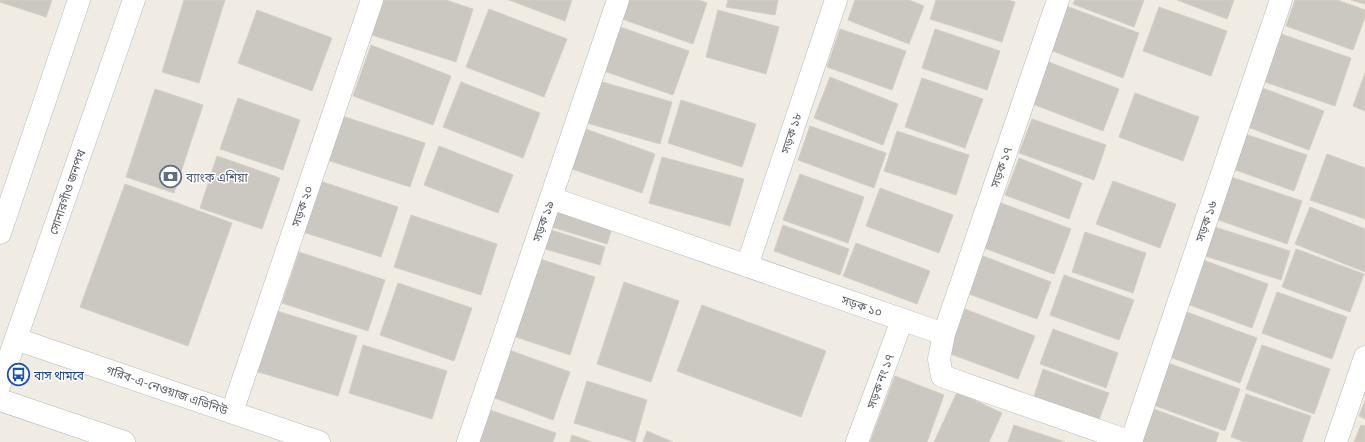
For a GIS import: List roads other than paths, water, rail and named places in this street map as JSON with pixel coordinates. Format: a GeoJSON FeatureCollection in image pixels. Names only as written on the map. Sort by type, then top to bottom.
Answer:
{"type":"FeatureCollection","features":[{"type":"Feature","properties":{"kind":"street"},"geometry":{"type":"LineString","coordinates":[[0,233],[79,0]]}},
{"type":"Feature","properties":{"kind":"street","name":"সোনারগাঁও জনপথ"},"geometry":{"type":"LineString","coordinates":[[0,384],[134,0]]}},
{"type":"Feature","properties":{"kind":"street","name":"সড়ক ২০"},"geometry":{"type":"LineString","coordinates":[[232,412],[372,0]]}},
{"type":"Feature","properties":{"kind":"street","name":"সড়ক ১৯"},"geometry":{"type":"LineString","coordinates":[[468,442],[618,0]]}},
{"type":"Feature","properties":{"kind":"street","name":"সড়ক ১৮"},"geometry":{"type":"LineString","coordinates":[[747,266],[836,0]]}},
{"type":"Feature","properties":{"kind":"street","name":"সড়ক ১৭"},"geometry":{"type":"LineString","coordinates":[[944,334],[1058,0]]}},
{"type":"Feature","properties":{"kind":"street","name":"সড়ক ১৬"},"geometry":{"type":"LineString","coordinates":[[1131,442],[1281,0]]}},
{"type":"Feature","properties":{"kind":"street","name":"সড়ক ১০"},"geometry":{"type":"LineString","coordinates":[[551,198],[944,334]]}},
{"type":"Feature","properties":{"kind":"street","name":"সড়ক নং ১৭"},"geometry":{"type":"LineString","coordinates":[[857,442],[902,320]]}},
{"type":"Feature","properties":{"kind":"street"},"geometry":{"type":"LineString","coordinates":[[944,334],[939,359],[942,376],[1131,442]]}},
{"type":"Feature","properties":{"kind":"street","name":"গরিব-এ-নেওয়াজ এভিনিউ"},"geometry":{"type":"LineString","coordinates":[[16,339],[319,442]]}},
{"type":"Feature","properties":{"kind":"street"},"geometry":{"type":"LineString","coordinates":[[1336,442],[1365,357]]}},
{"type":"Feature","properties":{"kind":"street"},"geometry":{"type":"LineString","coordinates":[[0,400],[124,442]]}},
{"type":"Feature","properties":{"kind":"place","name":"ব্যাংক এশিয়া"},"geometry":{"type":"Point","coordinates":[171,177]}},
{"type":"Feature","properties":{"kind":"place","name":"বাস থামবে"},"geometry":{"type":"Point","coordinates":[19,375]}}]}
